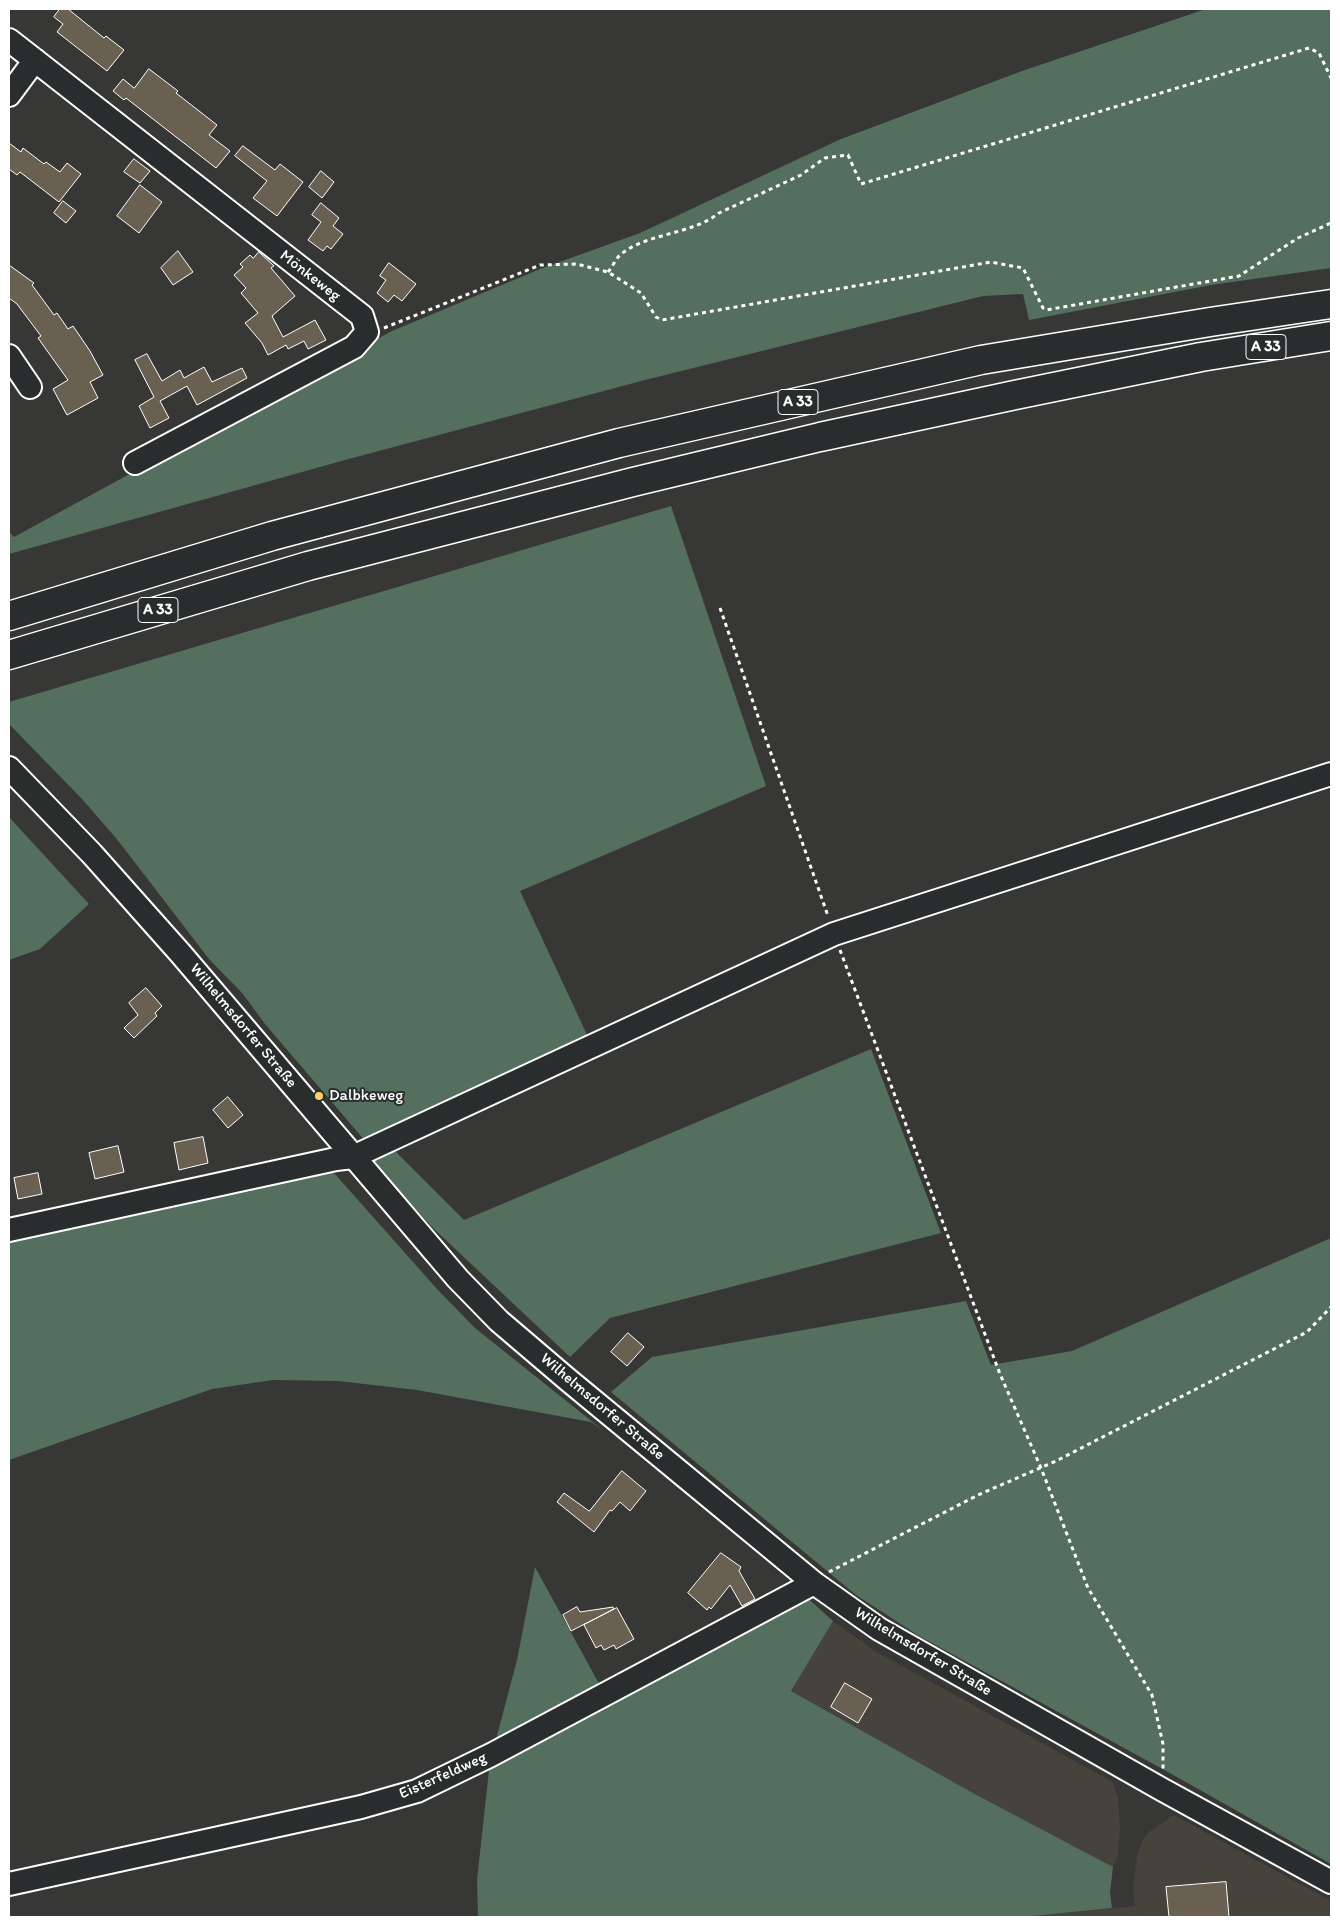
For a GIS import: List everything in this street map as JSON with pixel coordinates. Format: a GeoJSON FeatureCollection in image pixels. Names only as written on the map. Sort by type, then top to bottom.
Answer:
{"type":"FeatureCollection","features":[{"type":"Feature","properties":{"kind":"highway","name":"A 33"},"geometry":{"type":"LineString","coordinates":[[9,616],[272,536],[629,440],[981,360],[1331,304]]}},
{"type":"Feature","properties":{"kind":"highway","name":"A 33"},"geometry":{"type":"LineString","coordinates":[[9,655],[308,566],[632,482],[820,437],[1201,356],[1331,336]]}},
{"type":"Feature","properties":{"kind":"street","name":"Mönkeweg"},"geometry":{"type":"LineString","coordinates":[[9,40],[362,316],[367,332]]}},
{"type":"Feature","properties":{"kind":"street"},"geometry":{"type":"LineString","coordinates":[[9,95],[35,60]]}},
{"type":"Feature","properties":{"kind":"street"},"geometry":{"type":"LineString","coordinates":[[135,463],[354,347],[367,332]]}},
{"type":"Feature","properties":{"kind":"street"},"geometry":{"type":"LineString","coordinates":[[9,356],[30,387]]}},
{"type":"Feature","properties":{"kind":"street","name":"Wilhelmsdorfer Straße"},"geometry":{"type":"LineString","coordinates":[[9,768],[92,854],[181,954],[458,1279],[499,1321],[567,1379],[814,1583],[879,1629],[1163,1790],[1331,1882]]}},
{"type":"Feature","properties":{"kind":"street"},"geometry":{"type":"LineString","coordinates":[[9,1230],[336,1159],[353,1157],[834,934],[1331,774]]}},
{"type":"Feature","properties":{"kind":"street","name":"Eisterfeldweg"},"geometry":{"type":"LineString","coordinates":[[9,1884],[362,1807],[417,1791],[491,1755],[814,1583]]}},
{"type":"Feature","properties":{"kind":"path"},"geometry":{"type":"LineString","coordinates":[[608,272],[620,256],[634,247],[708,222],[719,213],[801,175],[825,158],[848,156],[861,184],[1308,48],[1319,53],[1331,78]]}},
{"type":"Feature","properties":{"kind":"path"},"geometry":{"type":"LineString","coordinates":[[367,332],[391,326],[540,265],[577,264],[608,272],[641,293],[656,316],[662,320],[991,262],[1023,268],[1043,308],[1046,310],[1239,276],[1298,238],[1331,222]]}},
{"type":"Feature","properties":{"kind":"path"},"geometry":{"type":"LineString","coordinates":[[720,608],[834,934],[1000,1374],[1041,1468],[1088,1588],[1152,1694],[1163,1744],[1163,1790]]}},
{"type":"Feature","properties":{"kind":"path"},"geometry":{"type":"LineString","coordinates":[[814,1583],[831,1570],[978,1495],[1041,1468],[1307,1332],[1331,1307]]}},
{"type":"Feature","properties":{"kind":"shaded area"},"geometry":{"type":"Polygon","coordinates":[[[833,1621],[875,1651],[1113,1782],[1118,1799],[1120,1826],[1118,1856],[1113,1867],[973,1793],[791,1691],[833,1621]]]}},
{"type":"Feature","properties":{"kind":"shaded area"},"geometry":{"type":"Polygon","coordinates":[[[1174,1815],[1331,1901],[1331,1917],[1024,1917],[1135,1906],[1133,1889],[1137,1855],[1143,1839],[1149,1832],[1174,1815]]]}},
{"type":"Feature","properties":{"kind":"green space"},"geometry":{"type":"Polygon","coordinates":[[[1206,9],[1331,9],[1331,268],[1211,285],[1029,320],[1023,294],[983,296],[645,380],[345,460],[9,554],[9,532],[14,537],[392,331],[540,269],[640,233],[841,139],[1022,71],[1206,9]]]}},
{"type":"Feature","properties":{"kind":"green space"},"geometry":{"type":"Polygon","coordinates":[[[671,506],[766,786],[520,891],[589,1039],[366,1142],[265,1024],[243,994],[209,959],[116,838],[82,799],[9,724],[9,702],[671,506]]]}},
{"type":"Feature","properties":{"kind":"green space"},"geometry":{"type":"Polygon","coordinates":[[[9,817],[89,904],[40,949],[9,960],[9,817]]]}},
{"type":"Feature","properties":{"kind":"green space"},"geometry":{"type":"Polygon","coordinates":[[[871,1049],[941,1233],[610,1318],[570,1357],[434,1229],[369,1159],[392,1148],[464,1220],[871,1049]]]}},
{"type":"Feature","properties":{"kind":"green space"},"geometry":{"type":"Polygon","coordinates":[[[328,1171],[335,1174],[437,1289],[475,1328],[604,1431],[591,1422],[417,1390],[338,1381],[273,1380],[212,1389],[9,1460],[9,1238],[328,1171]]]}},
{"type":"Feature","properties":{"kind":"green space"},"geometry":{"type":"Polygon","coordinates":[[[1331,1238],[1331,1864],[1168,1772],[919,1636],[856,1595],[611,1392],[652,1357],[966,1301],[991,1365],[1072,1351],[1331,1238]]]}},
{"type":"Feature","properties":{"kind":"green space"},"geometry":{"type":"Polygon","coordinates":[[[535,1567],[602,1689],[494,1747],[517,1660],[535,1567]]]}},
{"type":"Feature","properties":{"kind":"green space"},"geometry":{"type":"Polygon","coordinates":[[[803,1594],[833,1621],[791,1691],[973,1793],[1113,1867],[1110,1893],[1112,1908],[1024,1917],[478,1917],[477,1880],[490,1761],[803,1594]]]}},
{"type":"Feature","properties":{"kind":"building"},"geometry":{"type":"Polygon","coordinates":[[[60,9],[68,9],[104,38],[106,36],[124,50],[107,71],[57,32],[63,24],[54,17],[60,9]]]}},
{"type":"Feature","properties":{"kind":"building"},"geometry":{"type":"Polygon","coordinates":[[[149,69],[217,125],[209,135],[230,151],[216,168],[126,98],[124,100],[113,91],[123,79],[134,88],[149,69]]]}},
{"type":"Feature","properties":{"kind":"building"},"geometry":{"type":"Polygon","coordinates":[[[9,143],[21,152],[23,148],[44,164],[46,162],[60,172],[67,163],[81,174],[59,202],[20,172],[17,175],[9,169],[9,143]]]}},
{"type":"Feature","properties":{"kind":"building"},"geometry":{"type":"Polygon","coordinates":[[[243,146],[275,170],[280,164],[303,182],[277,216],[253,198],[267,181],[235,156],[243,146]]]}},
{"type":"Feature","properties":{"kind":"building"},"geometry":{"type":"Polygon","coordinates":[[[134,159],[150,171],[140,183],[124,172],[134,159]]]}},
{"type":"Feature","properties":{"kind":"building"},"geometry":{"type":"Polygon","coordinates":[[[321,171],[334,182],[322,198],[309,187],[321,171]]]}},
{"type":"Feature","properties":{"kind":"building"},"geometry":{"type":"Polygon","coordinates":[[[140,185],[162,202],[139,233],[117,216],[140,185]]]}},
{"type":"Feature","properties":{"kind":"building"},"geometry":{"type":"Polygon","coordinates":[[[63,201],[76,211],[66,223],[54,213],[63,201]]]}},
{"type":"Feature","properties":{"kind":"building"},"geometry":{"type":"Polygon","coordinates":[[[321,203],[339,218],[333,226],[343,234],[331,249],[327,246],[323,251],[308,240],[321,222],[312,215],[321,203]]]}},
{"type":"Feature","properties":{"kind":"building"},"geometry":{"type":"Polygon","coordinates":[[[178,251],[193,272],[173,285],[161,268],[178,251]]]}},
{"type":"Feature","properties":{"kind":"building"},"geometry":{"type":"Polygon","coordinates":[[[259,252],[274,266],[271,268],[295,296],[272,316],[283,337],[315,320],[326,340],[308,349],[304,341],[288,349],[286,345],[268,355],[262,343],[245,323],[258,313],[241,293],[246,288],[234,275],[243,267],[240,264],[250,255],[253,258],[259,252]]]}},
{"type":"Feature","properties":{"kind":"building"},"geometry":{"type":"Polygon","coordinates":[[[389,263],[416,284],[402,301],[394,295],[388,302],[377,293],[386,280],[380,276],[389,263]]]}},
{"type":"Feature","properties":{"kind":"building"},"geometry":{"type":"Polygon","coordinates":[[[9,265],[34,283],[32,285],[54,315],[57,313],[68,329],[73,326],[103,375],[90,382],[98,398],[67,415],[53,389],[68,380],[38,338],[41,336],[17,304],[9,298],[9,265]]]}},
{"type":"Feature","properties":{"kind":"building"},"geometry":{"type":"Polygon","coordinates":[[[147,354],[162,381],[180,370],[184,378],[204,367],[212,382],[242,368],[247,378],[197,405],[187,386],[160,401],[169,418],[150,428],[139,406],[154,397],[135,360],[147,354]]]}},
{"type":"Feature","properties":{"kind":"building"},"geometry":{"type":"Polygon","coordinates":[[[146,988],[162,1006],[155,1013],[157,1016],[134,1038],[124,1028],[138,1015],[129,1003],[146,988]]]}},
{"type":"Feature","properties":{"kind":"building"},"geometry":{"type":"Polygon","coordinates":[[[228,1097],[243,1115],[228,1128],[213,1110],[228,1097]]]}},
{"type":"Feature","properties":{"kind":"building"},"geometry":{"type":"Polygon","coordinates":[[[203,1137],[208,1163],[179,1170],[174,1143],[203,1137]]]}},
{"type":"Feature","properties":{"kind":"building"},"geometry":{"type":"Polygon","coordinates":[[[118,1146],[124,1172],[95,1179],[89,1153],[118,1146]]]}},
{"type":"Feature","properties":{"kind":"building"},"geometry":{"type":"Polygon","coordinates":[[[38,1173],[42,1194],[18,1199],[14,1178],[38,1173]]]}},
{"type":"Feature","properties":{"kind":"building"},"geometry":{"type":"Polygon","coordinates":[[[628,1333],[644,1347],[627,1366],[611,1352],[628,1333]]]}},
{"type":"Feature","properties":{"kind":"building"},"geometry":{"type":"Polygon","coordinates":[[[622,1471],[646,1491],[630,1511],[620,1502],[612,1511],[610,1510],[594,1532],[557,1502],[564,1493],[589,1511],[622,1471]]]}},
{"type":"Feature","properties":{"kind":"building"},"geometry":{"type":"Polygon","coordinates":[[[721,1553],[741,1567],[739,1571],[755,1599],[742,1606],[730,1585],[711,1609],[709,1607],[707,1610],[688,1593],[721,1553]]]}},
{"type":"Feature","properties":{"kind":"building"},"geometry":{"type":"Polygon","coordinates":[[[577,1607],[580,1612],[613,1607],[614,1609],[571,1631],[563,1615],[577,1607]]]}},
{"type":"Feature","properties":{"kind":"building"},"geometry":{"type":"Polygon","coordinates":[[[617,1608],[634,1639],[616,1649],[614,1645],[604,1650],[601,1645],[596,1648],[584,1625],[617,1608]]]}},
{"type":"Feature","properties":{"kind":"building"},"geometry":{"type":"Polygon","coordinates":[[[845,1683],[872,1699],[858,1723],[831,1707],[845,1683]]]}},
{"type":"Feature","properties":{"kind":"building"},"geometry":{"type":"Polygon","coordinates":[[[1226,1882],[1229,1917],[1169,1917],[1166,1887],[1226,1882]]]}},
{"type":"Feature","properties":{"kind":"place","name":"Dalbkeweg"},"geometry":{"type":"Point","coordinates":[319,1096]}}]}
